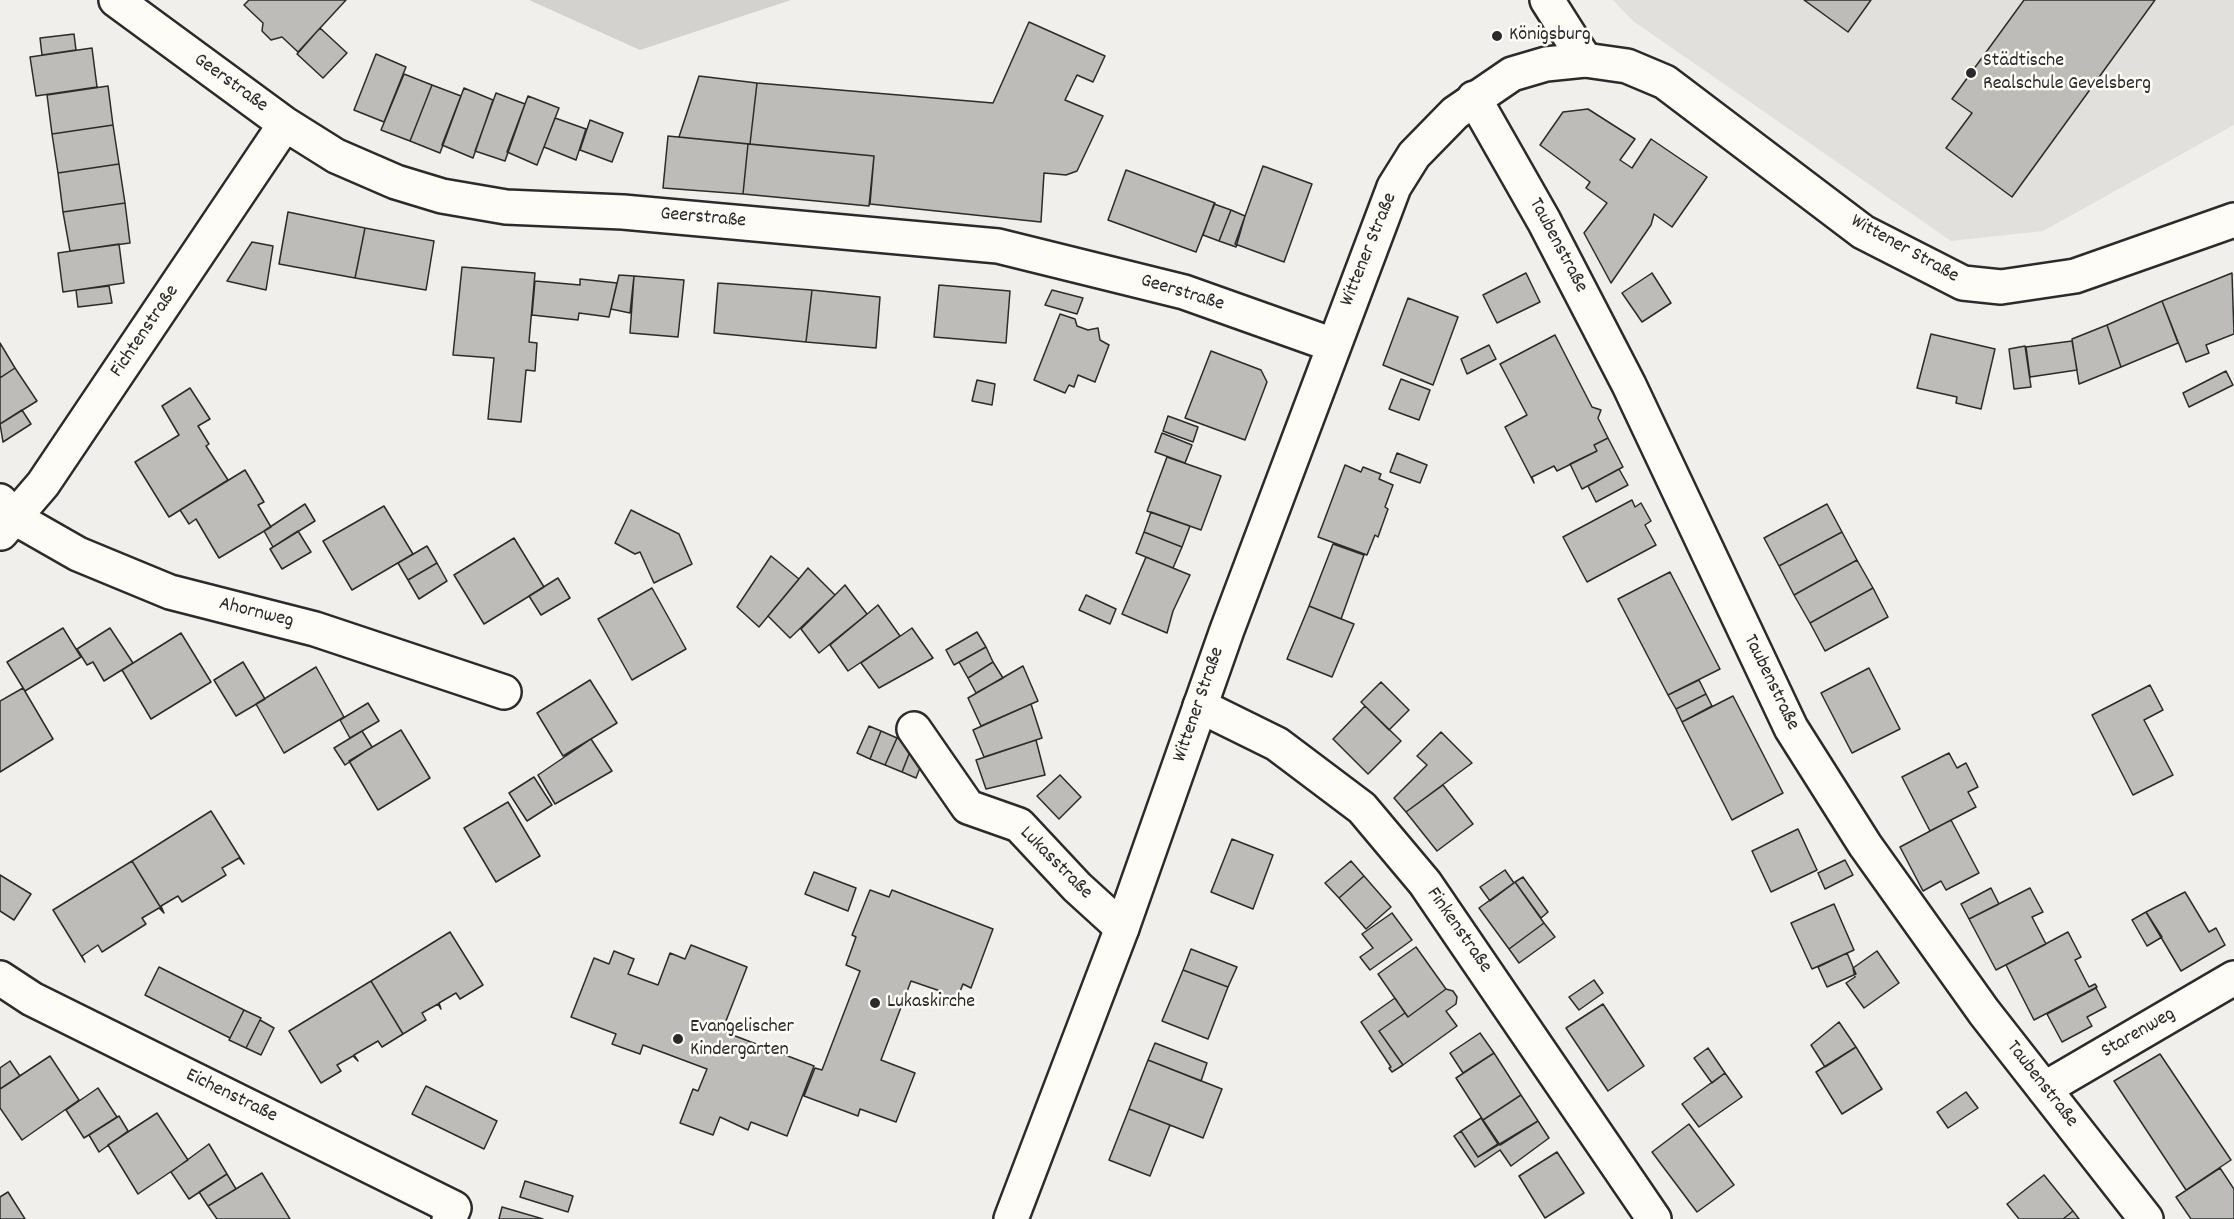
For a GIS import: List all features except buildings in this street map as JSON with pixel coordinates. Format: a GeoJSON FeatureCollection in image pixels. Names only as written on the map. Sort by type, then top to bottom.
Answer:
{"type":"FeatureCollection","features":[{"type":"Feature","properties":{"kind":"street","name":"Geerstraße"},"geometry":{"type":"LineString","coordinates":[[116,0],[285,124],[336,156],[396,182],[442,196],[506,207],[623,212],[998,246],[1184,292],[1333,345]]}},
{"type":"Feature","properties":{"kind":"street"},"geometry":{"type":"LineString","coordinates":[[1547,0],[1585,60]]}},
{"type":"Feature","properties":{"kind":"street","name":"Wittener Straße"},"geometry":{"type":"LineString","coordinates":[[1011,1219],[1122,928],[1200,706],[1333,345],[1394,187],[1414,155],[1434,133],[1474,98],[1512,74],[1546,64],[1585,60],[1627,66],[1665,82],[1863,232],[1963,283],[2001,287],[2074,276],[2234,220]]}},
{"type":"Feature","properties":{"kind":"street","name":"Taubenstraße"},"geometry":{"type":"LineString","coordinates":[[1474,98],[1544,221],[1629,385],[1791,728],[1872,854],[1983,1012],[2146,1219]]}},
{"type":"Feature","properties":{"kind":"street","name":"Fichtenstraße"},"geometry":{"type":"LineString","coordinates":[[5,518],[43,484],[285,124]]}},
{"type":"Feature","properties":{"kind":"street","name":"Ahornweg"},"geometry":{"type":"LineString","coordinates":[[5,518],[78,554],[170,592],[315,629],[504,692]]}},
{"type":"Feature","properties":{"kind":"street","name":"Finkenstraße"},"geometry":{"type":"LineString","coordinates":[[1200,706],[1277,744],[1362,808],[1425,883],[1654,1219]]}},
{"type":"Feature","properties":{"kind":"street","name":"Lukasstraße"},"geometry":{"type":"LineString","coordinates":[[914,729],[968,807],[1019,825],[1077,887],[1122,928]]}},
{"type":"Feature","properties":{"kind":"street","name":"Eichenstraße"},"geometry":{"type":"LineString","coordinates":[[0,978],[32,999],[454,1208],[449,1219]]}},
{"type":"Feature","properties":{"kind":"street","name":"Starenweg"},"geometry":{"type":"LineString","coordinates":[[2044,1089],[2234,978]]}},
{"type":"Feature","properties":{"kind":"shaded area"},"geometry":{"type":"Polygon","coordinates":[[[529,0],[791,0],[640,50],[529,0]]]}},
{"type":"Feature","properties":{"kind":"shaded area","name":"Städtische Realschule Gevelsberg"},"geometry":{"type":"Polygon","coordinates":[[[1613,0],[2234,0],[2234,125],[2043,231],[1951,241],[1633,21],[1613,0]]]}},
{"type":"Feature","properties":{"kind":"place","name":"Königsburg"},"geometry":{"type":"Point","coordinates":[1497,36]}},
{"type":"Feature","properties":{"kind":"place","name":"Städtische Realschule Gevelsberg"},"geometry":{"type":"Point","coordinates":[1971,73]}},
{"type":"Feature","properties":{"kind":"place","name":"Lukaskirche"},"geometry":{"type":"Point","coordinates":[875,1003]}},
{"type":"Feature","properties":{"kind":"place","name":"Evangelischer Kindergarten"},"geometry":{"type":"Point","coordinates":[678,1039]}}]}
